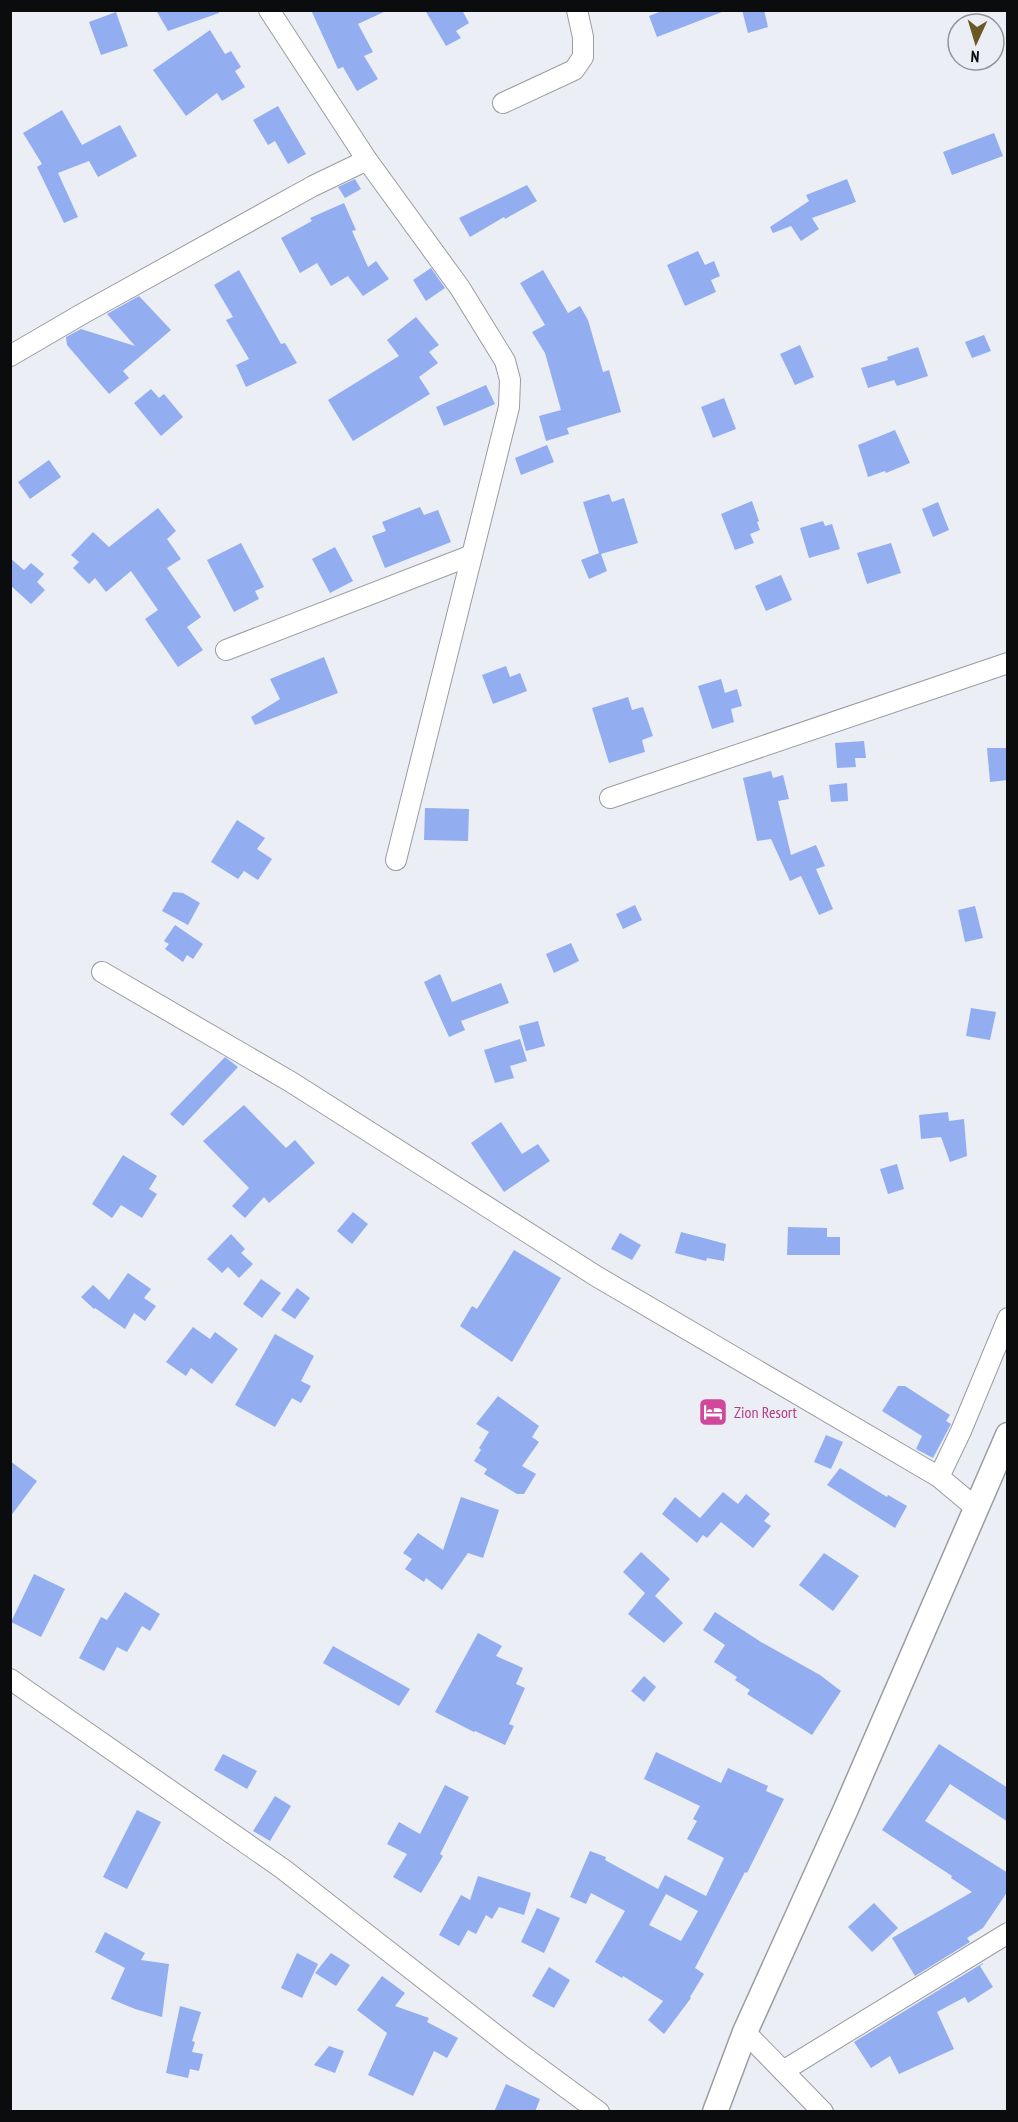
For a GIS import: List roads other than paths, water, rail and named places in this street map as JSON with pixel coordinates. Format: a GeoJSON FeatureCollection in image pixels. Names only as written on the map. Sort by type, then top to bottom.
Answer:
{"type":"FeatureCollection","features":[{"type":"Feature","properties":{"kind":"street"},"geometry":{"type":"LineString","coordinates":[[269,10],[367,160],[460,288],[505,361],[510,380],[509,407],[396,860]]}},
{"type":"Feature","properties":{"kind":"street"},"geometry":{"type":"LineString","coordinates":[[503,103],[574,70],[583,57],[583,37],[578,10]]}},
{"type":"Feature","properties":{"kind":"street"},"geometry":{"type":"LineString","coordinates":[[10,356],[313,186],[367,160]]}},
{"type":"Feature","properties":{"kind":"street"},"geometry":{"type":"LineString","coordinates":[[226,650],[472,555]]}},
{"type":"Feature","properties":{"kind":"street"},"geometry":{"type":"LineString","coordinates":[[610,798],[1008,663]]}},
{"type":"Feature","properties":{"kind":"street"},"geometry":{"type":"LineString","coordinates":[[102,972],[291,1082],[596,1276],[939,1476],[976,1508]]}},
{"type":"Feature","properties":{"kind":"street"},"geometry":{"type":"LineString","coordinates":[[939,1476],[961,1431],[1008,1318]]}},
{"type":"Feature","properties":{"kind":"street"},"geometry":{"type":"LineString","coordinates":[[715,2112],[745,2032],[845,1811],[1008,1436]]}},
{"type":"Feature","properties":{"kind":"street"},"geometry":{"type":"LineString","coordinates":[[10,1679],[283,1869],[515,2050],[599,2112]]}},
{"type":"Feature","properties":{"kind":"street"},"geometry":{"type":"LineString","coordinates":[[783,2071],[1008,1933]]}},
{"type":"Feature","properties":{"kind":"street"},"geometry":{"type":"LineString","coordinates":[[745,2032],[822,2112]]}},
{"type":"Feature","properties":{"kind":"place","name":"Zion Resort"},"geometry":{"type":"Point","coordinates":[713,1412]}}]}
